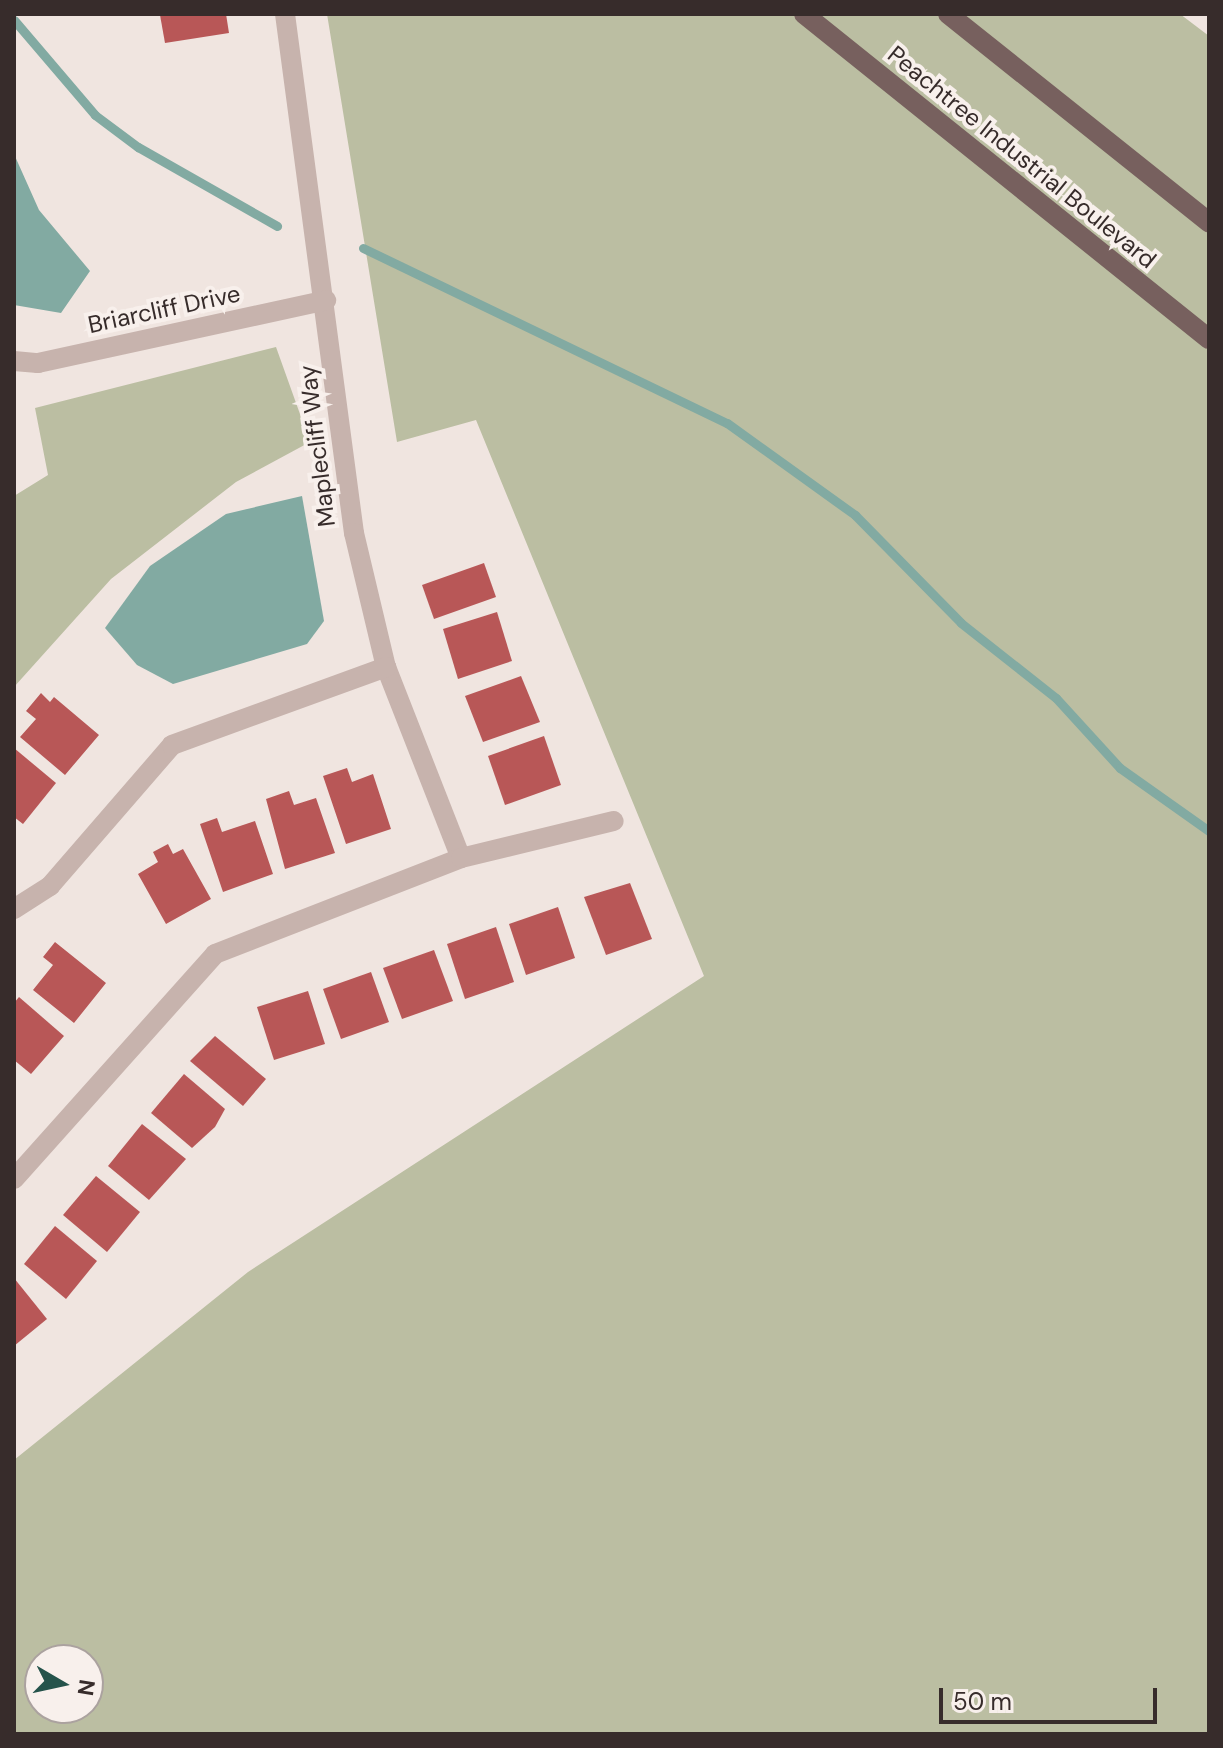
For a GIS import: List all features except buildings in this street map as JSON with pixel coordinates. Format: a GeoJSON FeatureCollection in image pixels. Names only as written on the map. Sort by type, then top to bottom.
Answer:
{"type":"FeatureCollection","features":[{"type":"Feature","properties":{"kind":"main road","name":"Peachtree Industrial Boulevard"},"geometry":{"type":"LineString","coordinates":[[804,14],[1209,339]]}},
{"type":"Feature","properties":{"kind":"main road"},"geometry":{"type":"LineString","coordinates":[[948,14],[1209,222]]}},
{"type":"Feature","properties":{"kind":"street","name":"Maplecliff Way"},"geometry":{"type":"LineString","coordinates":[[285,14],[326,300],[354,533],[386,667],[461,858]]}},
{"type":"Feature","properties":{"kind":"street","name":"Briarcliff Drive"},"geometry":{"type":"LineString","coordinates":[[14,361],[38,363],[326,300]]}},
{"type":"Feature","properties":{"kind":"street"},"geometry":{"type":"LineString","coordinates":[[14,909],[50,886],[172,745],[386,667]]}},
{"type":"Feature","properties":{"kind":"street"},"geometry":{"type":"LineString","coordinates":[[14,1179],[215,954],[461,858],[614,821]]}},
{"type":"Feature","properties":{"kind":"green space"},"geometry":{"type":"Polygon","coordinates":[[[327,14],[1180,14],[1209,36],[1209,1734],[14,1734],[14,1460],[248,1272],[704,976],[476,420],[397,442],[327,14]]]}},
{"type":"Feature","properties":{"kind":"green space"},"geometry":{"type":"Polygon","coordinates":[[[276,347],[310,442],[236,482],[111,579],[14,687],[14,496],[48,475],[35,408],[276,347]]]}},
{"type":"Feature","properties":{"kind":"water"},"geometry":{"type":"Polygon","coordinates":[[[14,154],[39,210],[90,271],[61,313],[14,305],[14,154]]]}},
{"type":"Feature","properties":{"kind":"water"},"geometry":{"type":"Polygon","coordinates":[[[302,496],[324,621],[307,644],[173,684],[137,665],[105,628],[150,566],[226,514],[302,496]]]}},
{"type":"Feature","properties":{"kind":"waterway"},"geometry":{"type":"LineString","coordinates":[[14,20],[95,115],[138,147],[277,226]]}},
{"type":"Feature","properties":{"kind":"waterway"},"geometry":{"type":"LineString","coordinates":[[363,248],[727,423],[855,515],[961,623],[1056,698],[1120,768],[1209,831]]}}]}
